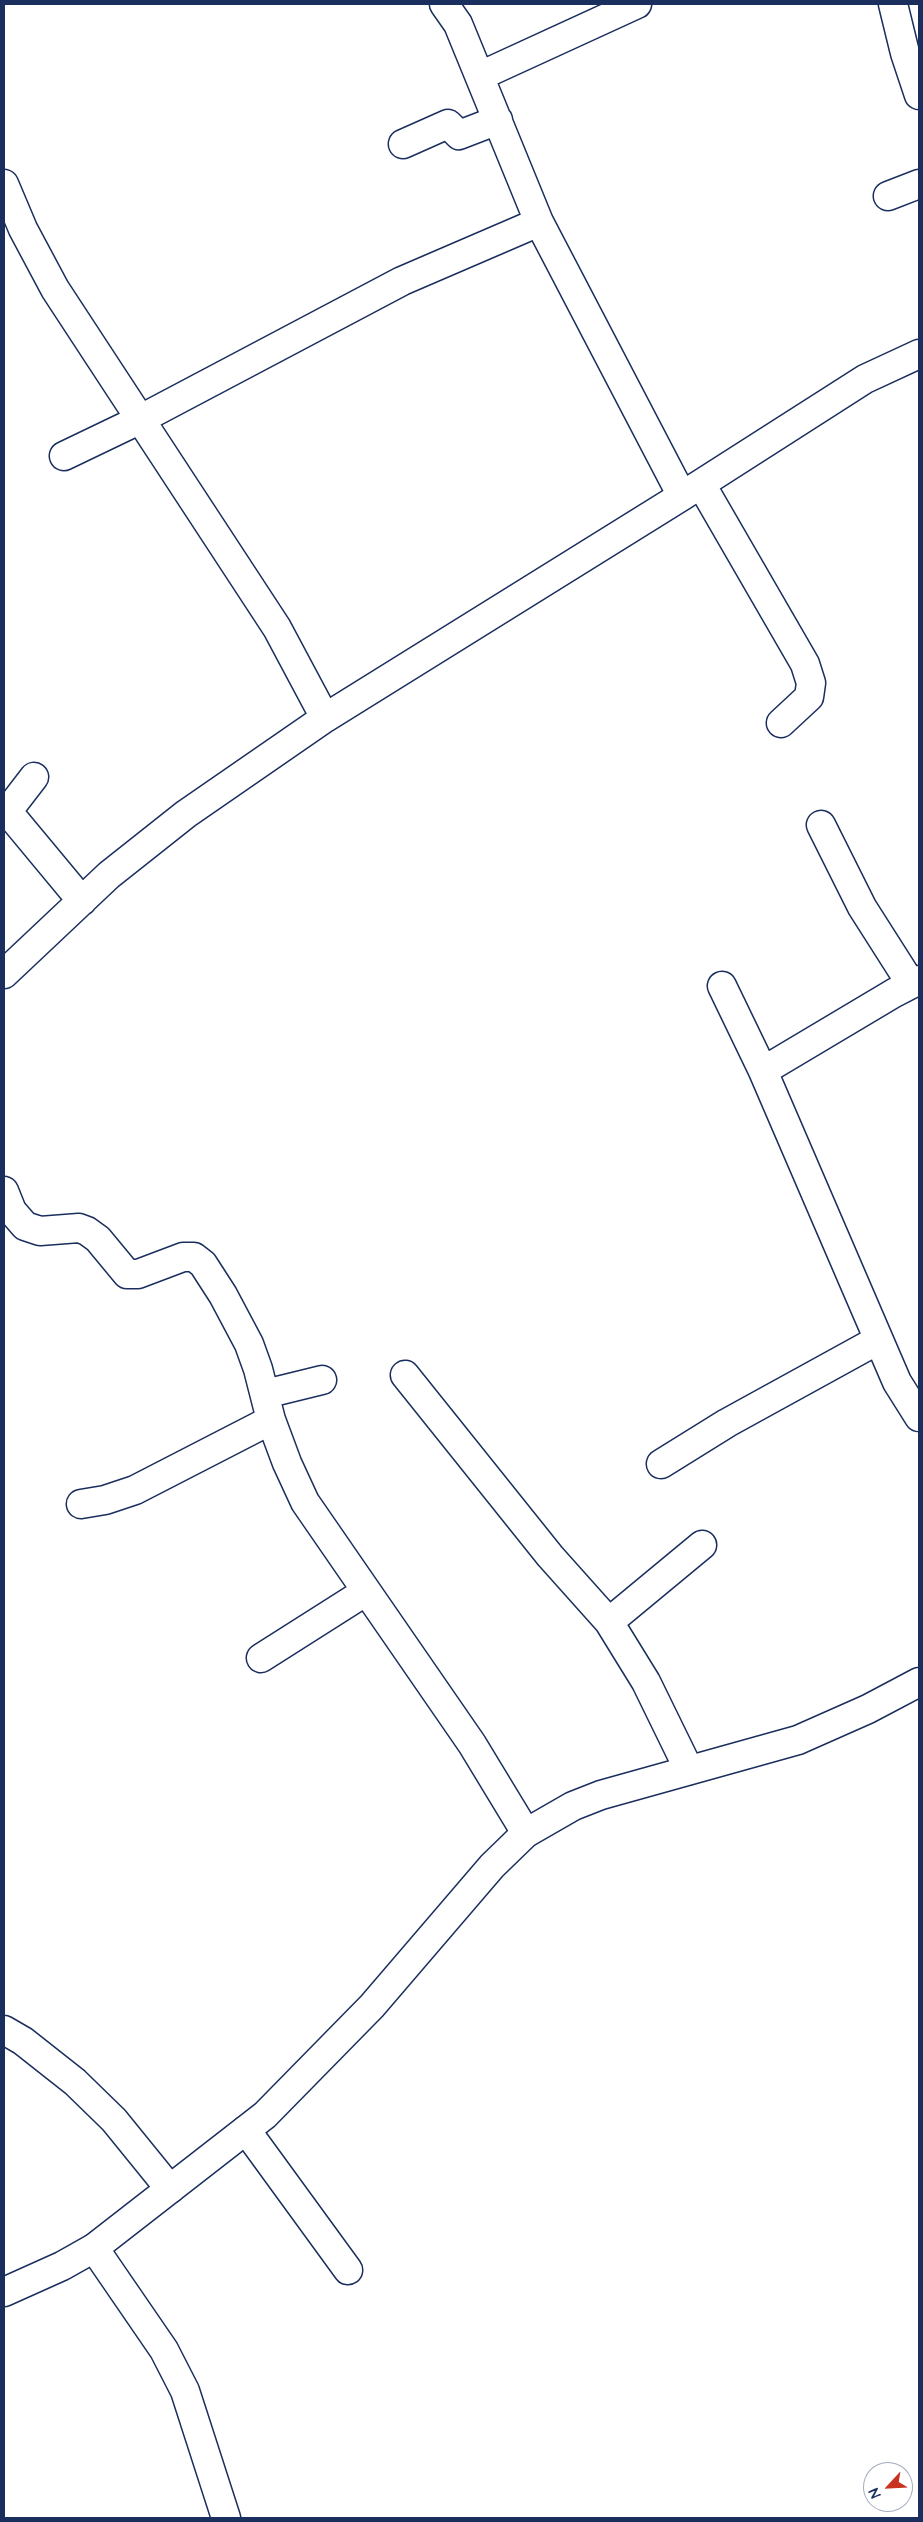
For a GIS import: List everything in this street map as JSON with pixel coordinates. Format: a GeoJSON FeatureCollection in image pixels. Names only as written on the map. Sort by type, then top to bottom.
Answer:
{"type":"FeatureCollection","features":[{"type":"Feature","properties":{"kind":"street"},"geometry":{"type":"LineString","coordinates":[[444,4],[458,24],[539,222],[692,490],[805,664],[811,683],[809,697],[781,723]]}},
{"type":"Feature","properties":{"kind":"street"},"geometry":{"type":"LineString","coordinates":[[480,76],[637,4]]}},
{"type":"Feature","properties":{"kind":"street"},"geometry":{"type":"LineString","coordinates":[[893,4],[905,53],[919,95]]}},
{"type":"Feature","properties":{"kind":"street"},"geometry":{"type":"LineString","coordinates":[[403,144],[448,124],[459,135],[498,120]]}},
{"type":"Feature","properties":{"kind":"street"},"geometry":{"type":"LineString","coordinates":[[4,184],[13,233],[55,289],[277,628],[325,718]]}},
{"type":"Feature","properties":{"kind":"street"},"geometry":{"type":"LineString","coordinates":[[888,196],[919,184]]}},
{"type":"Feature","properties":{"kind":"street"},"geometry":{"type":"LineString","coordinates":[[64,456],[139,420],[402,281],[539,222]]}},
{"type":"Feature","properties":{"kind":"street"},"geometry":{"type":"LineString","coordinates":[[4,974],[109,875],[186,814],[325,718],[692,490],[865,379],[919,354]]}},
{"type":"Feature","properties":{"kind":"street"},"geometry":{"type":"LineString","coordinates":[[34,777],[6,814],[82,901]]}},
{"type":"Feature","properties":{"kind":"street"},"geometry":{"type":"LineString","coordinates":[[763,1071],[915,982],[862,907],[821,825]]}},
{"type":"Feature","properties":{"kind":"street"},"geometry":{"type":"LineString","coordinates":[[722,986],[763,1071],[897,1382],[919,1417]]}},
{"type":"Feature","properties":{"kind":"street"},"geometry":{"type":"LineString","coordinates":[[4,1191],[15,1216],[25,1226],[40,1230],[78,1228],[87,1231],[98,1239],[127,1274],[138,1274],[179,1258],[194,1258],[207,1268],[248,1344],[287,1463],[305,1502],[472,1744],[526,1833]]}},
{"type":"Feature","properties":{"kind":"street"},"geometry":{"type":"LineString","coordinates":[[661,1464],[727,1423],[878,1340]]}},
{"type":"Feature","properties":{"kind":"street"},"geometry":{"type":"LineString","coordinates":[[405,1375],[550,1556],[609,1622],[646,1682],[689,1770]]}},
{"type":"Feature","properties":{"kind":"street"},"geometry":{"type":"LineString","coordinates":[[81,1504],[105,1500],[135,1490],[268,1407],[322,1380]]}},
{"type":"Feature","properties":{"kind":"street"},"geometry":{"type":"LineString","coordinates":[[609,1622],[702,1544]]}},
{"type":"Feature","properties":{"kind":"street"},"geometry":{"type":"LineString","coordinates":[[260,1658],[366,1592]]}},
{"type":"Feature","properties":{"kind":"street"},"geometry":{"type":"LineString","coordinates":[[4,2292],[62,2266],[94,2248],[246,2130],[311,2070],[372,2006],[492,1866],[526,1833],[566,1810],[592,1798],[798,1740],[868,1709],[919,1682]]}},
{"type":"Feature","properties":{"kind":"street"},"geometry":{"type":"LineString","coordinates":[[4,2030],[23,2041],[75,2082],[114,2120],[170,2189]]}},
{"type":"Feature","properties":{"kind":"street"},"geometry":{"type":"LineString","coordinates":[[246,2130],[348,2270]]}},
{"type":"Feature","properties":{"kind":"street"},"geometry":{"type":"LineString","coordinates":[[94,2248],[164,2350],[185,2391],[226,2518]]}}]}
